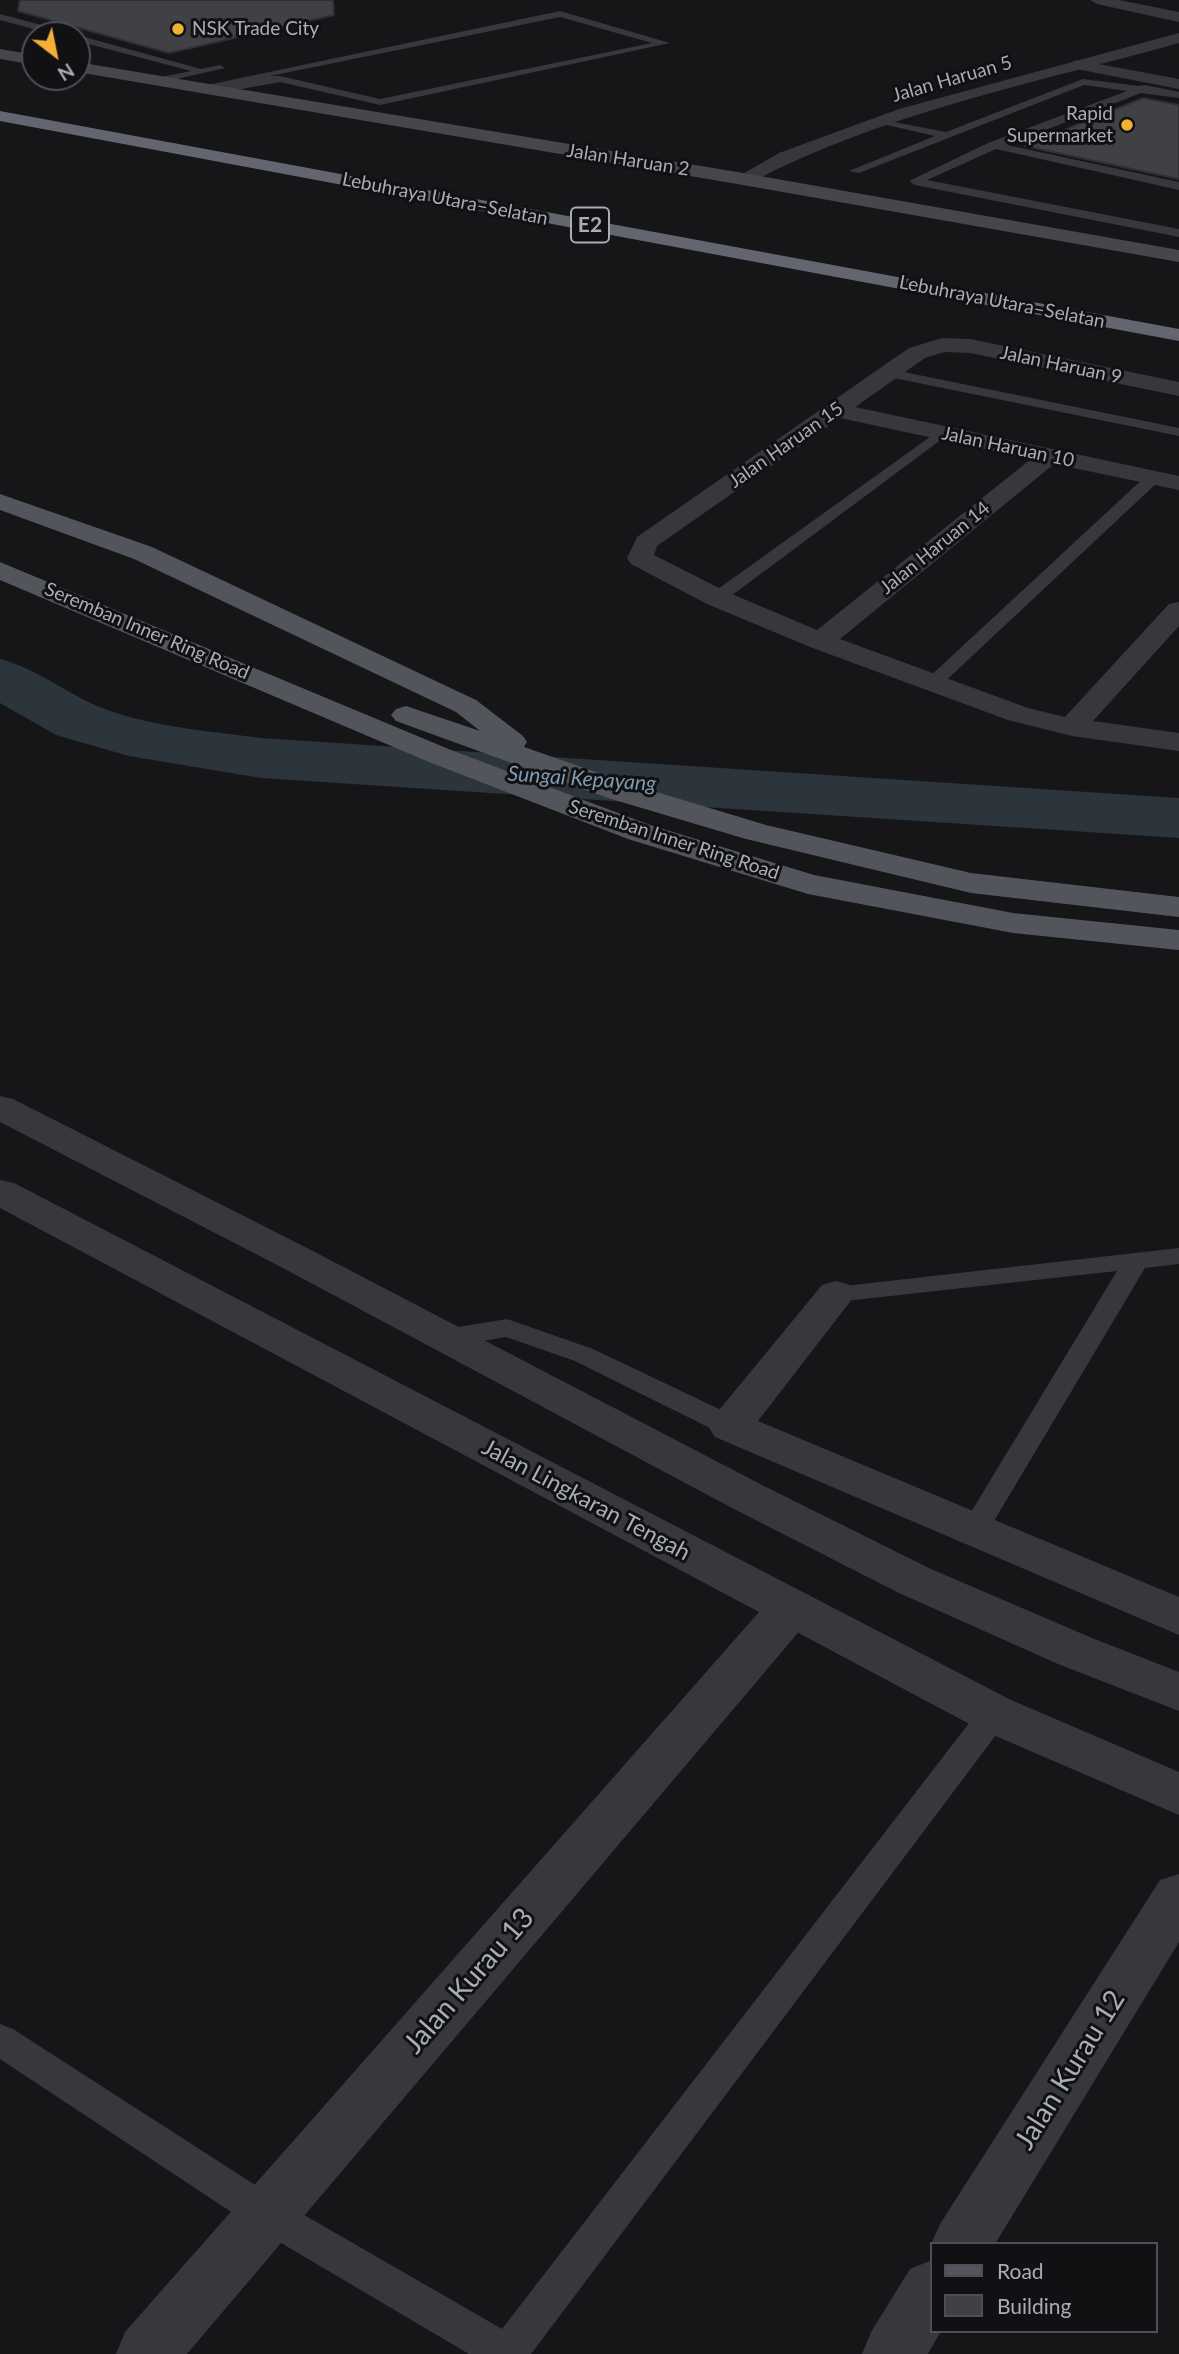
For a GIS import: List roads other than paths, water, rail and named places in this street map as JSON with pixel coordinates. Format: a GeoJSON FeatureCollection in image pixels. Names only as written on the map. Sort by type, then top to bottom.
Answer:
{"type":"FeatureCollection","features":[{"type":"Feature","properties":{"kind":"highway","name":"Lebuhraya Utara–Selatan"},"geometry":{"type":"LineString","coordinates":[[0,116],[1179,335]]}},
{"type":"Feature","properties":{"kind":"main road"},"geometry":{"type":"LineString","coordinates":[[0,54],[21,58]]}},
{"type":"Feature","properties":{"kind":"main road","name":"Jalan Haruan 2"},"geometry":{"type":"LineString","coordinates":[[91,70],[155,81],[205,84],[1179,256]]}},
{"type":"Feature","properties":{"kind":"main road"},"geometry":{"type":"LineString","coordinates":[[0,501],[143,553],[466,705],[538,763]]}},
{"type":"Feature","properties":{"kind":"main road","name":"Seremban Inner Ring Road"},"geometry":{"type":"LineString","coordinates":[[0,545],[385,707],[620,791],[757,832],[971,883],[1179,907]]}},
{"type":"Feature","properties":{"kind":"main road","name":"Seremban Inner Ring Road"},"geometry":{"type":"LineString","coordinates":[[0,570],[440,756],[639,832],[808,884],[1013,923],[1179,940]]}},
{"type":"Feature","properties":{"kind":"street"},"geometry":{"type":"LineString","coordinates":[[1097,0],[1179,17]]}},
{"type":"Feature","properties":{"kind":"street"},"geometry":{"type":"LineString","coordinates":[[1163,12],[1179,8]]}},
{"type":"Feature","properties":{"kind":"street","name":"Jalan Haruan 5"},"geometry":{"type":"LineString","coordinates":[[743,179],[785,157],[882,121],[1179,38]]}},
{"type":"Feature","properties":{"kind":"street"},"geometry":{"type":"LineString","coordinates":[[1077,65],[1142,82],[1179,84]]}},
{"type":"Feature","properties":{"kind":"street"},"geometry":{"type":"LineString","coordinates":[[1142,82],[1179,69]]}},
{"type":"Feature","properties":{"kind":"street","name":"Jalan Haruan 15"},"geometry":{"type":"LineString","coordinates":[[716,598],[640,558],[646,542],[917,353],[942,345]]}},
{"type":"Feature","properties":{"kind":"street","name":"Jalan Haruan 9"},"geometry":{"type":"LineString","coordinates":[[942,345],[970,346],[1179,389]]}},
{"type":"Feature","properties":{"kind":"street","name":"Jalan Haruan 10"},"geometry":{"type":"LineString","coordinates":[[837,410],[1179,483]]}},
{"type":"Feature","properties":{"kind":"street","name":"Jalan Haruan 14"},"geometry":{"type":"LineString","coordinates":[[820,641],[1050,455]]}},
{"type":"Feature","properties":{"kind":"street"},"geometry":{"type":"LineString","coordinates":[[716,598],[820,641],[1017,714],[1072,727],[1179,742]]}},
{"type":"Feature","properties":{"kind":"street"},"geometry":{"type":"LineString","coordinates":[[1072,727],[1179,610]]}},
{"type":"Feature","properties":{"kind":"street"},"geometry":{"type":"LineString","coordinates":[[0,1107],[748,1497],[915,1581],[1075,1651],[1179,1692]]}},
{"type":"Feature","properties":{"kind":"street","name":"Jalan Lingkaran Tengah"},"geometry":{"type":"LineString","coordinates":[[0,1192],[994,1714],[1179,1794]]}},
{"type":"Feature","properties":{"kind":"street"},"geometry":{"type":"LineString","coordinates":[[836,1294],[730,1426],[1179,1617]]}},
{"type":"Feature","properties":{"kind":"street","name":"Jalan Kurau 13"},"geometry":{"type":"LineString","coordinates":[[147,2354],[790,1608]]}},
{"type":"Feature","properties":{"kind":"street","name":"Jalan Kurau 12"},"geometry":{"type":"LineString","coordinates":[[962,2242],[1177,1902]]}},
{"type":"Feature","properties":{"kind":"street"},"geometry":{"type":"LineString","coordinates":[[892,2354],[930,2293]]}},
{"type":"Feature","properties":{"kind":"lane"},"geometry":{"type":"LineString","coordinates":[[91,43],[205,84],[280,79],[380,102],[665,43],[560,14],[205,84]]}},
{"type":"Feature","properties":{"kind":"lane"},"geometry":{"type":"LineString","coordinates":[[0,16],[21,22]]}},
{"type":"Feature","properties":{"kind":"lane"},"geometry":{"type":"LineString","coordinates":[[205,84],[234,65]]}},
{"type":"Feature","properties":{"kind":"lane"},"geometry":{"type":"LineString","coordinates":[[855,171],[1083,82],[1142,82],[1179,95]]}},
{"type":"Feature","properties":{"kind":"lane"},"geometry":{"type":"LineString","coordinates":[[1142,82],[915,181],[1179,233]]}},
{"type":"Feature","properties":{"kind":"lane"},"geometry":{"type":"LineString","coordinates":[[882,121],[1179,186]]}},
{"type":"Feature","properties":{"kind":"lane"},"geometry":{"type":"LineString","coordinates":[[889,373],[1179,432]]}},
{"type":"Feature","properties":{"kind":"lane"},"geometry":{"type":"LineString","coordinates":[[716,598],[940,433]]}},
{"type":"Feature","properties":{"kind":"lane"},"geometry":{"type":"LineString","coordinates":[[932,684],[1153,478]]}},
{"type":"Feature","properties":{"kind":"lane"},"geometry":{"type":"LineString","coordinates":[[836,1294],[1179,1256]]}},
{"type":"Feature","properties":{"kind":"lane"},"geometry":{"type":"LineString","coordinates":[[975,1530],[1137,1260]]}},
{"type":"Feature","properties":{"kind":"lane"},"geometry":{"type":"LineString","coordinates":[[446,1338],[507,1328],[584,1355],[730,1426]]}},
{"type":"Feature","properties":{"kind":"lane"},"geometry":{"type":"LineString","coordinates":[[0,2040],[267,2214],[507,2354],[994,1714]]}},
{"type":"Feature","properties":{"kind":"waterway","name":"Sungai Kepayang"},"geometry":{"type":"LineString","coordinates":[[0,678],[79,721],[152,742],[261,758],[1179,818]]}},
{"type":"Feature","properties":{"kind":"place","name":"NSK Trade City"},"geometry":{"type":"Point","coordinates":[178,29]}},
{"type":"Feature","properties":{"kind":"place","name":"Rapid Supermarket"},"geometry":{"type":"Point","coordinates":[1127,125]}}]}
